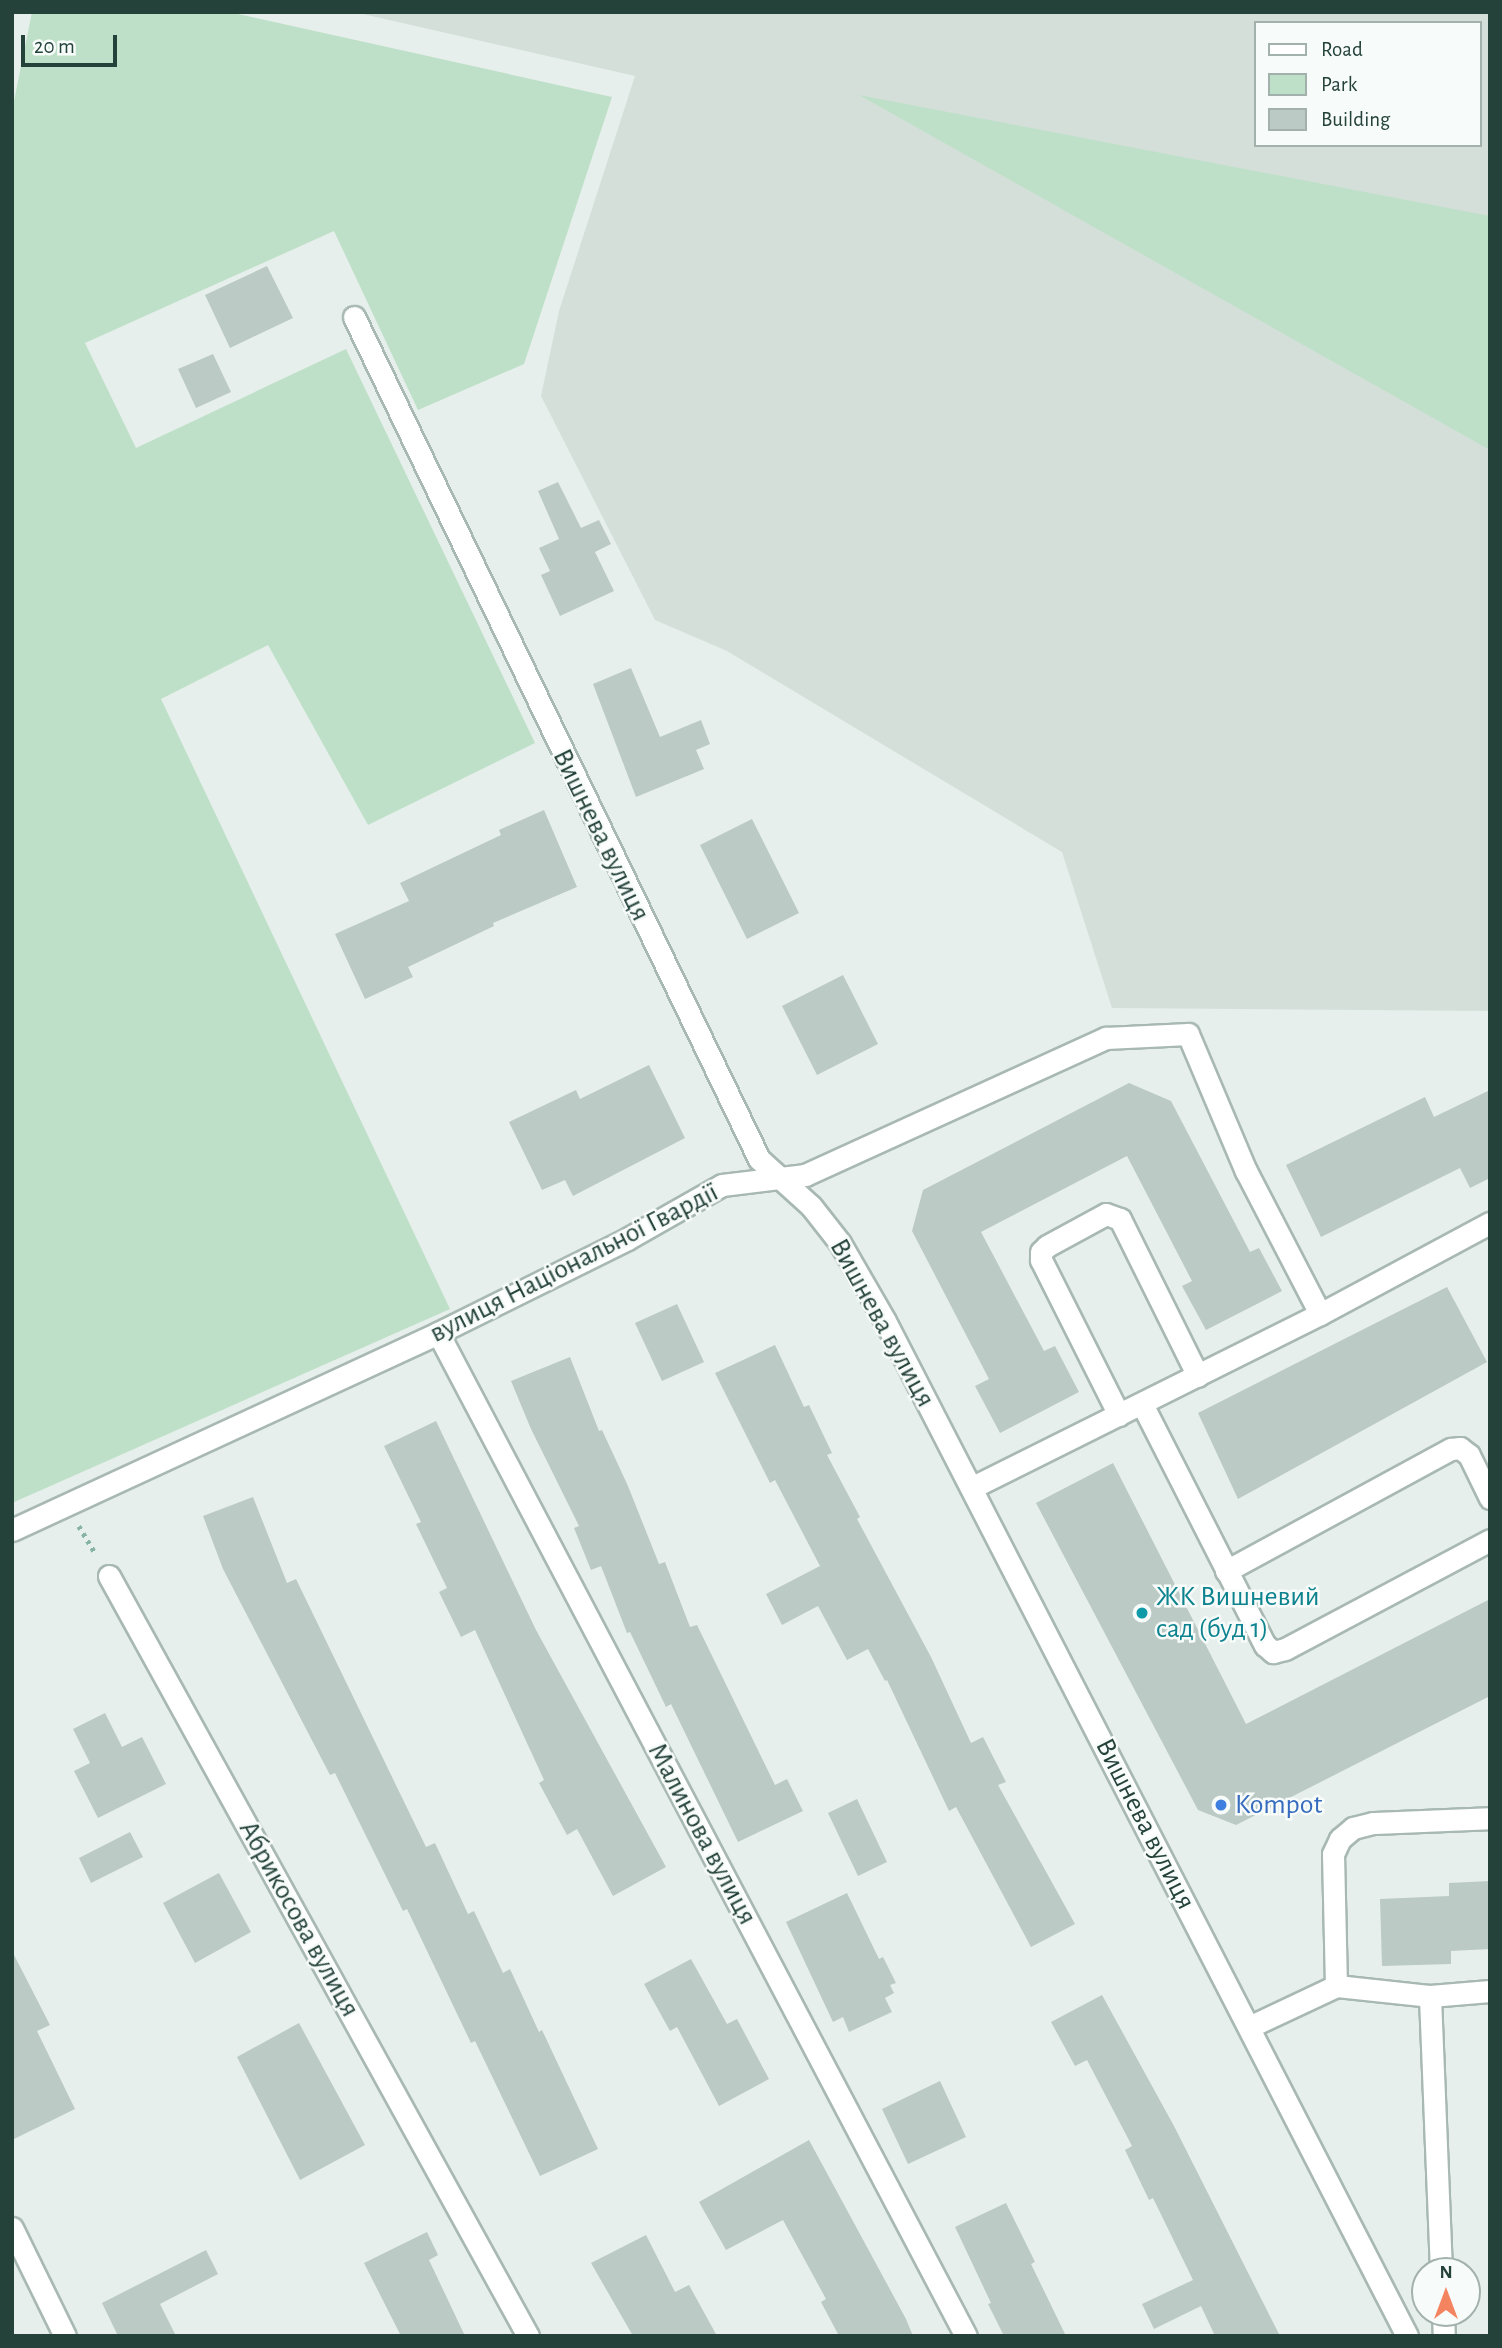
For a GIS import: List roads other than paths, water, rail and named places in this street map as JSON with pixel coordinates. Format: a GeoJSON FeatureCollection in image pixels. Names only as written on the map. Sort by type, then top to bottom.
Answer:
{"type":"FeatureCollection","features":[{"type":"Feature","properties":{"kind":"street","name":"Вишнева вулиця"},"geometry":{"type":"LineString","coordinates":[[354,317],[759,1159],[779,1180],[811,1206],[840,1243],[973,1487],[1407,2336]]}},
{"type":"Feature","properties":{"kind":"street","name":"вулиця Національної Гвардії"},"geometry":{"type":"LineString","coordinates":[[12,1530],[438,1333],[627,1239],[722,1185],[805,1175],[1106,1038],[1188,1034],[1246,1171],[1320,1314]]}},
{"type":"Feature","properties":{"kind":"street"},"geometry":{"type":"LineString","coordinates":[[1119,1415],[1041,1260],[1041,1252],[1047,1246],[1106,1214],[1120,1219],[1198,1376]]}},
{"type":"Feature","properties":{"kind":"street"},"geometry":{"type":"LineString","coordinates":[[973,1487],[1320,1314],[1490,1223]]}},
{"type":"Feature","properties":{"kind":"street","name":"Малинова вулиця"},"geometry":{"type":"LineString","coordinates":[[438,1333],[966,2336]]}},
{"type":"Feature","properties":{"kind":"street"},"geometry":{"type":"LineString","coordinates":[[1142,1404],[1265,1645],[1273,1652],[1285,1649],[1490,1540]]}},
{"type":"Feature","properties":{"kind":"street"},"geometry":{"type":"LineString","coordinates":[[1226,1571],[1451,1449],[1460,1448],[1469,1455],[1490,1498]]}},
{"type":"Feature","properties":{"kind":"street","name":"Абрикосова вулиця"},"geometry":{"type":"LineString","coordinates":[[109,1576],[528,2336]]}},
{"type":"Feature","properties":{"kind":"street"},"geometry":{"type":"LineString","coordinates":[[1336,1986],[1334,1854],[1340,1839],[1353,1828],[1373,1823],[1490,1818]]}},
{"type":"Feature","properties":{"kind":"street"},"geometry":{"type":"LineString","coordinates":[[1249,2027],[1336,1986],[1430,1996],[1490,1992]]}},
{"type":"Feature","properties":{"kind":"street"},"geometry":{"type":"LineString","coordinates":[[1430,1996],[1440,2257]]}},
{"type":"Feature","properties":{"kind":"street"},"geometry":{"type":"LineString","coordinates":[[12,2228],[65,2336]]}},
{"type":"Feature","properties":{"kind":"place","name":"ЖК Вишневий сад (буд 1)"},"geometry":{"type":"Point","coordinates":[1142,1613]}},
{"type":"Feature","properties":{"kind":"place","name":"Kompot"},"geometry":{"type":"Point","coordinates":[1221,1805]}}]}
